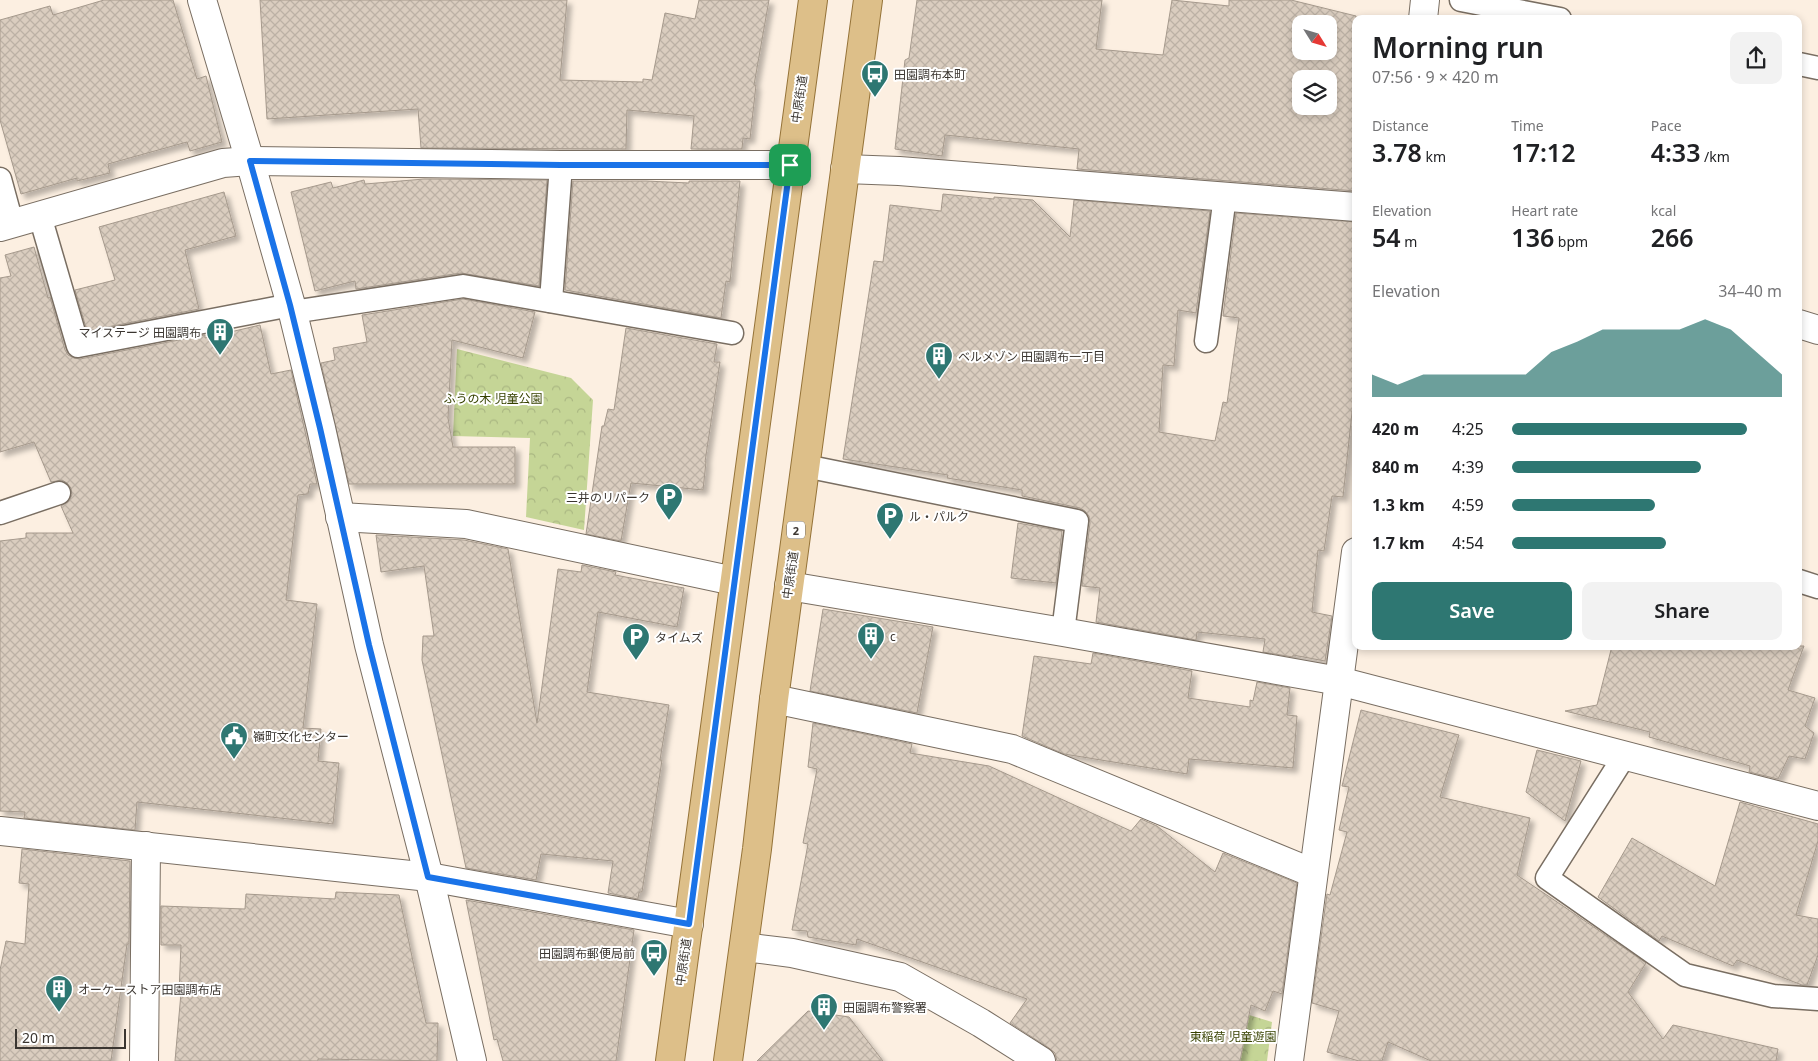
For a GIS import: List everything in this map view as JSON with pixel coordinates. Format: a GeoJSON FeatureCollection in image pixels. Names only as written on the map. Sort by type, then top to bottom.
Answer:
{"type":"FeatureCollection","features":[{"type":"Feature","properties":{"kind":"main road","name":"中原街道"},"geometry":{"type":"LineString","coordinates":[[670,1061],[813,0]]}},
{"type":"Feature","properties":{"kind":"main road","name":"中原街道"},"geometry":{"type":"LineString","coordinates":[[728,1061],[744,947],[774,699],[868,0]]}},
{"type":"Feature","properties":{"kind":"street"},"geometry":{"type":"LineString","coordinates":[[202,0],[291,308],[369,645],[428,877],[472,1061]]}},
{"type":"Feature","properties":{"kind":"street"},"geometry":{"type":"LineString","coordinates":[[1423,15],[1425,0]]}},
{"type":"Feature","properties":{"kind":"street"},"geometry":{"type":"LineString","coordinates":[[6,225],[223,163],[250,161],[561,165],[790,165]]}},
{"type":"Feature","properties":{"kind":"street"},"geometry":{"type":"LineString","coordinates":[[845,169],[899,171],[1352,207]]}},
{"type":"Feature","properties":{"kind":"street"},"geometry":{"type":"LineString","coordinates":[[1802,325],[1818,330]]}},
{"type":"Feature","properties":{"kind":"street"},"geometry":{"type":"LineString","coordinates":[[340,518],[466,524],[734,581]]}},
{"type":"Feature","properties":{"kind":"street"},"geometry":{"type":"LineString","coordinates":[[1289,1061],[1352,582]]}},
{"type":"Feature","properties":{"kind":"street"},"geometry":{"type":"LineString","coordinates":[[789,586],[1339,681],[1818,806]]}},
{"type":"Feature","properties":{"kind":"street"},"geometry":{"type":"LineString","coordinates":[[774,699],[1012,749],[1313,873]]}},
{"type":"Feature","properties":{"kind":"street"},"geometry":{"type":"LineString","coordinates":[[0,831],[428,877],[689,924]]}},
{"type":"Feature","properties":{"kind":"street"},"geometry":{"type":"LineString","coordinates":[[144,1061],[146,846]]}},
{"type":"Feature","properties":{"kind":"street"},"geometry":{"type":"LineString","coordinates":[[744,947],[792,953],[900,977],[981,1023],[1041,1061]]}},
{"type":"Feature","properties":{"kind":"lane"},"geometry":{"type":"LineString","coordinates":[[1461,0],[1539,15]]}},
{"type":"Feature","properties":{"kind":"lane"},"geometry":{"type":"LineString","coordinates":[[1802,65],[1818,68]]}},
{"type":"Feature","properties":{"kind":"lane"},"geometry":{"type":"LineString","coordinates":[[551,301],[561,165]]}},
{"type":"Feature","properties":{"kind":"lane"},"geometry":{"type":"LineString","coordinates":[[0,179],[6,225]]}},
{"type":"Feature","properties":{"kind":"lane"},"geometry":{"type":"LineString","coordinates":[[1206,341],[1225,196]]}},
{"type":"Feature","properties":{"kind":"lane"},"geometry":{"type":"LineString","coordinates":[[40,216],[78,346],[291,308],[463,286],[732,333]]}},
{"type":"Feature","properties":{"kind":"lane"},"geometry":{"type":"LineString","coordinates":[[805,466],[1077,521],[1063,632]]}},
{"type":"Feature","properties":{"kind":"lane"},"geometry":{"type":"LineString","coordinates":[[0,513],[59,493]]}},
{"type":"Feature","properties":{"kind":"lane"},"geometry":{"type":"LineString","coordinates":[[1802,582],[1818,587]]}},
{"type":"Feature","properties":{"kind":"lane"},"geometry":{"type":"LineString","coordinates":[[1625,755],[1547,878],[1685,975],[1773,996],[1818,999]]}},
{"type":"Feature","properties":{"kind":"green space","name":"ふうの木 児童公園"},"geometry":{"type":"Polygon","coordinates":[[[457,349],[571,378],[593,400],[584,530],[526,517],[530,438],[453,436],[457,349]]]}},
{"type":"Feature","properties":{"kind":"green space","name":"東稲荷 児童遊園"},"geometry":{"type":"Polygon","coordinates":[[[1213,1004],[1272,1022],[1267,1061],[1225,1061],[1213,1004]]]}},
{"type":"Feature","properties":{"kind":"building"},"geometry":{"type":"Polygon","coordinates":[[[104,0],[173,0],[197,79],[206,76],[222,142],[190,151],[187,142],[108,164],[110,173],[77,181],[77,178],[21,194],[0,120],[0,20],[50,6],[53,15],[104,0]]]}},
{"type":"Feature","properties":{"kind":"building"},"geometry":{"type":"Polygon","coordinates":[[[260,0],[567,0],[560,80],[643,82],[643,79],[652,80],[665,13],[695,19],[699,0],[769,0],[754,85],[756,85],[750,139],[743,138],[742,149],[691,149],[694,116],[627,110],[626,149],[421,148],[418,109],[267,119],[260,0]]]}},
{"type":"Feature","properties":{"kind":"building"},"geometry":{"type":"Polygon","coordinates":[[[917,0],[1102,0],[1096,49],[1163,55],[1172,0],[1229,6],[1229,0],[1291,0],[1352,15],[1352,191],[1077,169],[1079,149],[945,135],[942,156],[895,149],[905,60],[909,58],[917,0]]]}},
{"type":"Feature","properties":{"kind":"building"},"geometry":{"type":"Polygon","coordinates":[[[424,179],[547,180],[539,286],[461,273],[356,289],[355,281],[315,291],[291,192],[331,182],[333,188],[364,180],[365,184],[424,179]]]}},
{"type":"Feature","properties":{"kind":"building"},"geometry":{"type":"Polygon","coordinates":[[[573,181],[689,183],[689,181],[740,181],[730,282],[726,281],[721,318],[565,290],[573,181]]]}},
{"type":"Feature","properties":{"kind":"building"},"geometry":{"type":"Polygon","coordinates":[[[224,192],[236,236],[185,250],[199,309],[87,331],[75,290],[115,280],[99,227],[224,192]]]}},
{"type":"Feature","properties":{"kind":"building"},"geometry":{"type":"Polygon","coordinates":[[[943,194],[994,199],[994,197],[1033,200],[1070,237],[1074,200],[1210,211],[1196,313],[1178,310],[1174,366],[1163,365],[1159,432],[1215,441],[1223,402],[1227,403],[1239,318],[1223,316],[1236,213],[1352,222],[1352,413],[1343,497],[1332,496],[1324,551],[1318,550],[1312,612],[1332,616],[1325,661],[1263,652],[1265,639],[1197,632],[1196,640],[1096,622],[1100,588],[1082,586],[1090,523],[1089,516],[1085,511],[1080,508],[1022,496],[1022,490],[947,478],[948,475],[843,459],[874,261],[883,262],[890,205],[941,211],[943,194]]]}},
{"type":"Feature","properties":{"kind":"building"},"geometry":{"type":"Polygon","coordinates":[[[34,247],[65,350],[68,355],[74,358],[80,359],[205,335],[205,338],[260,325],[271,374],[291,370],[317,484],[310,484],[308,494],[298,495],[286,600],[317,604],[303,728],[321,729],[318,761],[339,763],[333,824],[137,802],[135,830],[24,818],[25,812],[0,811],[0,541],[26,538],[26,533],[73,533],[61,506],[69,501],[72,495],[71,488],[62,480],[51,482],[34,442],[0,452],[0,278],[11,276],[5,255],[34,247]]]}},
{"type":"Feature","properties":{"kind":"building"},"geometry":{"type":"Polygon","coordinates":[[[463,299],[535,312],[523,358],[452,340],[448,418],[453,447],[515,447],[515,484],[349,484],[321,363],[335,360],[333,348],[367,342],[362,315],[463,299]]]}},
{"type":"Feature","properties":{"kind":"building"},"geometry":{"type":"Polygon","coordinates":[[[626,328],[717,344],[714,362],[720,362],[705,462],[703,490],[631,483],[621,541],[586,534],[602,426],[604,426],[608,409],[614,410],[626,328]]]}},
{"type":"Feature","properties":{"kind":"building"},"geometry":{"type":"Polygon","coordinates":[[[1018,523],[1062,531],[1056,583],[1011,578],[1018,523]]]}},
{"type":"Feature","properties":{"kind":"building"},"geometry":{"type":"Polygon","coordinates":[[[376,535],[464,540],[508,549],[537,723],[558,569],[581,572],[582,565],[616,572],[615,575],[684,588],[677,627],[598,612],[587,692],[669,705],[642,892],[639,892],[638,899],[608,893],[613,861],[541,854],[536,880],[466,868],[422,660],[423,636],[434,636],[424,566],[381,572],[376,535]]]}},
{"type":"Feature","properties":{"kind":"building","name":"c"},"geometry":{"type":"Polygon","coordinates":[[[823,609],[933,627],[917,713],[810,691],[823,609]]]}},
{"type":"Feature","properties":{"kind":"building"},"geometry":{"type":"Polygon","coordinates":[[[1802,646],[1804,646],[1788,690],[1815,698],[1805,726],[1814,733],[1805,759],[1789,756],[1778,779],[1749,772],[1750,766],[1649,737],[1650,732],[1565,711],[1597,705],[1611,650],[1802,650],[1802,646]]]}},
{"type":"Feature","properties":{"kind":"building"},"geometry":{"type":"Polygon","coordinates":[[[1093,653],[1192,671],[1188,698],[1250,707],[1250,700],[1253,701],[1257,682],[1290,688],[1287,715],[1297,716],[1293,768],[1189,759],[1187,774],[1064,754],[1022,736],[1034,656],[1091,664],[1093,653]]]}},
{"type":"Feature","properties":{"kind":"building"},"geometry":{"type":"Polygon","coordinates":[[[1361,710],[1459,735],[1440,797],[1530,818],[1517,875],[1646,963],[1628,992],[1663,1039],[1673,1025],[1778,1049],[1776,1061],[1431,1061],[1388,1042],[1382,1061],[1359,1061],[1327,1052],[1339,1011],[1312,1003],[1327,894],[1330,895],[1347,832],[1339,830],[1349,787],[1342,786],[1361,710]]]}},
{"type":"Feature","properties":{"kind":"building"},"geometry":{"type":"Polygon","coordinates":[[[813,723],[912,744],[910,753],[989,766],[1131,831],[1141,819],[1157,826],[1215,872],[1223,853],[1297,883],[1282,994],[1273,991],[1265,1011],[1251,1005],[1240,1061],[1057,1061],[1055,1053],[1049,1048],[1010,1023],[1027,999],[857,939],[856,945],[808,937],[807,931],[792,930],[808,844],[803,843],[817,769],[808,767],[813,723]]]}},
{"type":"Feature","properties":{"kind":"building"},"geometry":{"type":"Polygon","coordinates":[[[1537,750],[1581,761],[1565,821],[1526,792],[1537,750]]]}},
{"type":"Feature","properties":{"kind":"building"},"geometry":{"type":"Polygon","coordinates":[[[1740,802],[1818,824],[1818,841],[1796,915],[1818,919],[1818,955],[1807,985],[1802,985],[1737,960],[1733,966],[1662,936],[1659,941],[1598,897],[1632,838],[1715,886],[1740,802]]]}},
{"type":"Feature","properties":{"kind":"building"},"geometry":{"type":"Polygon","coordinates":[[[22,849],[130,861],[129,944],[127,944],[111,1061],[0,1061],[0,970],[6,941],[25,944],[29,884],[19,883],[22,849]]]}},
{"type":"Feature","properties":{"kind":"building"},"geometry":{"type":"Polygon","coordinates":[[[336,892],[399,895],[426,1023],[438,1023],[437,1061],[318,1059],[318,1061],[175,1061],[181,993],[179,993],[181,945],[161,945],[161,906],[245,909],[246,894],[335,899],[336,892]]]}},
{"type":"Feature","properties":{"kind":"building"},"geometry":{"type":"Polygon","coordinates":[[[466,900],[634,930],[616,1061],[503,1061],[497,1039],[494,1040],[466,900]]]}},
{"type":"Feature","properties":{"kind":"building","name":"田園調布警察署"},"geometry":{"type":"Polygon","coordinates":[[[808,1011],[849,1017],[883,1061],[757,1061],[808,1011]]]}},
{"type":"Feature","properties":{"kind":"place","name":"田園調布本町"},"geometry":{"type":"Point","coordinates":[875,98]}},
{"type":"Feature","properties":{"kind":"place","name":"マイステージ 田園調布"},"geometry":{"type":"Point","coordinates":[220,356]}},
{"type":"Feature","properties":{"kind":"place","name":"ベルメゾン 田園調布一丁目"},"geometry":{"type":"Point","coordinates":[939,380]}},
{"type":"Feature","properties":{"kind":"place","name":"三井のリパーク"},"geometry":{"type":"Point","coordinates":[669,521]}},
{"type":"Feature","properties":{"kind":"place","name":"ル・パルク"},"geometry":{"type":"Point","coordinates":[890,540]}},
{"type":"Feature","properties":{"kind":"place","name":"c"},"geometry":{"type":"Point","coordinates":[871,660]}},
{"type":"Feature","properties":{"kind":"place","name":"タイムズ"},"geometry":{"type":"Point","coordinates":[636,661]}},
{"type":"Feature","properties":{"kind":"place","name":"嶺町文化センター"},"geometry":{"type":"Point","coordinates":[234,760]}},
{"type":"Feature","properties":{"kind":"place","name":"田園調布郵便局前"},"geometry":{"type":"Point","coordinates":[654,977]}},
{"type":"Feature","properties":{"kind":"place","name":"オーケーストア田園調布店"},"geometry":{"type":"Point","coordinates":[59,1013]}},
{"type":"Feature","properties":{"kind":"place","name":"田園調布警察署"},"geometry":{"type":"Point","coordinates":[824,1031]}},
{"type":"Feature","properties":{"kind":"route"},"geometry":{"type":"LineString","coordinates":[[250,161],[561,165],[790,165],[689,924],[428,877],[369,645],[290,305],[250,161]]}}]}
